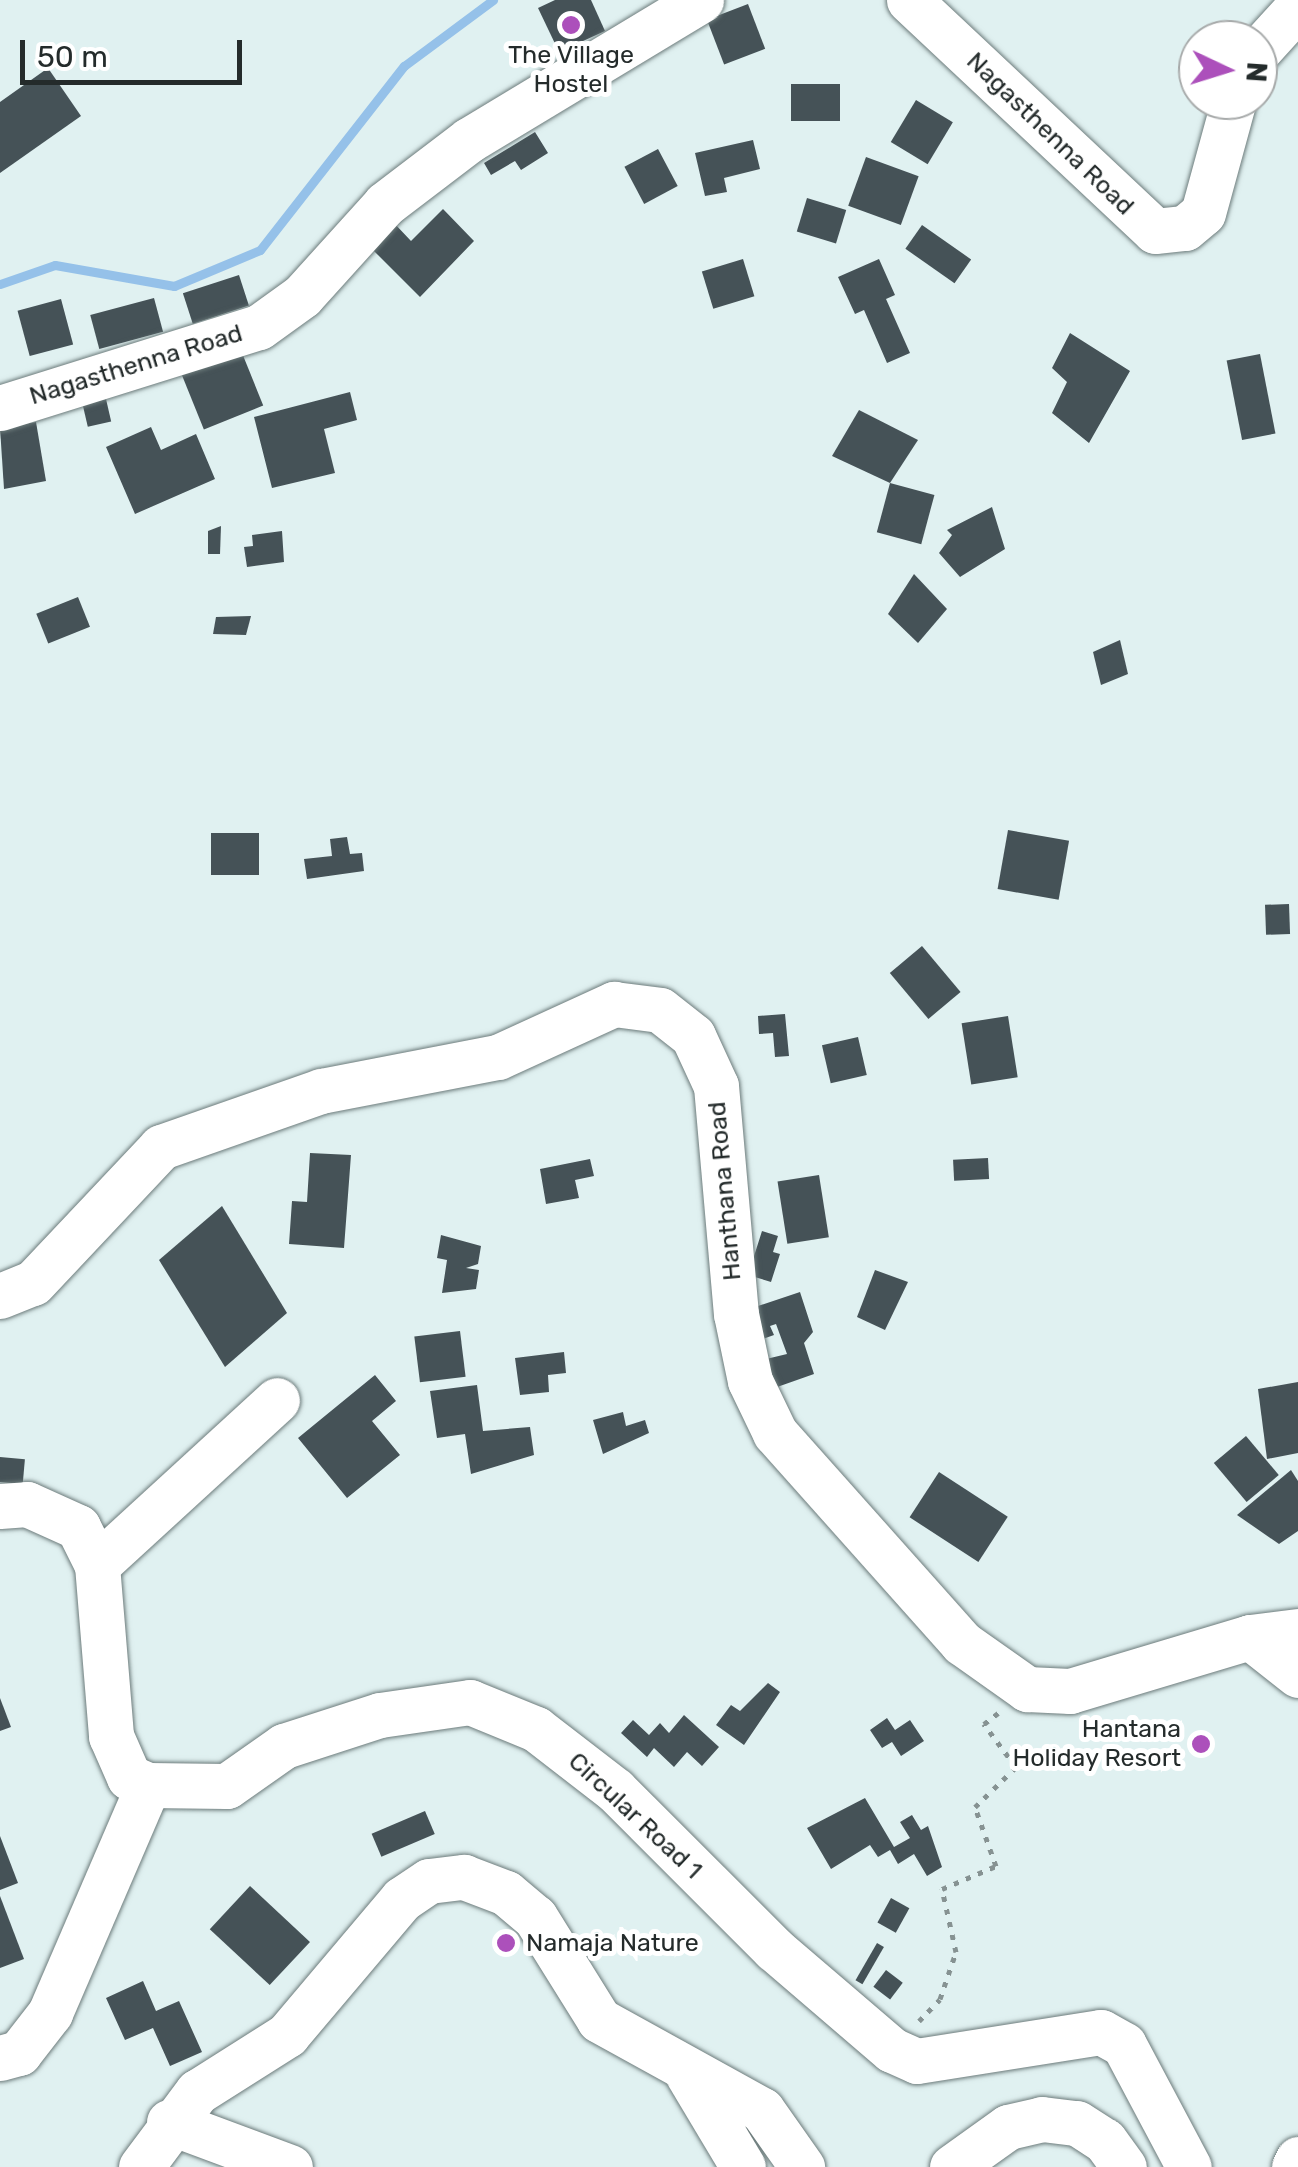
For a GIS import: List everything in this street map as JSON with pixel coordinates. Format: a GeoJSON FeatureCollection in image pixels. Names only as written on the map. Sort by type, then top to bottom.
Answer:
{"type":"FeatureCollection","features":[{"type":"Feature","properties":{"kind":"street","name":"Nagasthenna Road"},"geometry":{"type":"LineString","coordinates":[[0,408],[259,326],[302,296],[385,204],[468,140],[700,0]]}},
{"type":"Feature","properties":{"kind":"street","name":"Nagasthenna Road"},"geometry":{"type":"LineString","coordinates":[[909,0],[1155,231],[1184,228],[1203,212],[1228,120]]}},
{"type":"Feature","properties":{"kind":"street","name":"Hanthana Road"},"geometry":{"type":"LineString","coordinates":[[0,1296],[34,1283],[161,1147],[321,1091],[498,1058],[614,1004],[660,1010],[693,1036],[716,1086],[736,1314],[750,1380],[775,1433],[962,1643],[1027,1689]]}},
{"type":"Feature","properties":{"kind":"street"},"geometry":{"type":"LineString","coordinates":[[97,1564],[276,1400]]}},
{"type":"Feature","properties":{"kind":"street"},"geometry":{"type":"LineString","coordinates":[[0,1506],[27,1504],[78,1528],[97,1564],[111,1736],[130,1778],[148,1784],[50,2013],[20,2053],[0,2058]]}},
{"type":"Feature","properties":{"kind":"street"},"geometry":{"type":"LineString","coordinates":[[1027,1689],[1098,1684],[1250,1637],[1298,1630]]}},
{"type":"Feature","properties":{"kind":"street"},"geometry":{"type":"LineString","coordinates":[[1250,1637],[1298,1675]]}},
{"type":"Feature","properties":{"kind":"street","name":"Circular Road 1"},"geometry":{"type":"LineString","coordinates":[[148,1784],[227,1786],[284,1746],[380,1715],[470,1702],[536,1729],[615,1790],[774,1949],[892,2050]]}},
{"type":"Feature","properties":{"kind":"street"},"geometry":{"type":"LineString","coordinates":[[142,2167],[169,2122],[196,2092],[287,2035],[402,1899],[429,1881],[464,1877],[506,1893],[535,1917],[599,2020],[688,2075],[762,2110],[802,2167]]}},
{"type":"Feature","properties":{"kind":"street"},"geometry":{"type":"LineString","coordinates":[[892,2050],[918,2061],[1101,2032],[1140,2064],[1189,2167]]}},
{"type":"Feature","properties":{"kind":"street"},"geometry":{"type":"LineString","coordinates":[[688,2075],[743,2167]]}},
{"type":"Feature","properties":{"kind":"street"},"geometry":{"type":"LineString","coordinates":[[952,2167],[1008,2126],[1042,2119],[1077,2122],[1106,2141],[1124,2167]]}},
{"type":"Feature","properties":{"kind":"street"},"geometry":{"type":"LineString","coordinates":[[169,2122],[290,2167]]}},
{"type":"Feature","properties":{"kind":"street"},"geometry":{"type":"LineString","coordinates":[[1294,2167],[1298,2159]]}},
{"type":"Feature","properties":{"kind":"path"},"geometry":{"type":"LineString","coordinates":[[892,2050],[940,1999],[956,1952],[942,1889],[996,1866],[975,1806],[1016,1767],[984,1724],[1027,1689]]}},
{"type":"Feature","properties":{"kind":"building"},"geometry":{"type":"Polygon","coordinates":[[[555,0],[591,0],[605,31],[559,52],[538,8],[555,0]]]}},
{"type":"Feature","properties":{"kind":"building"},"geometry":{"type":"Polygon","coordinates":[[[748,4],[765,49],[724,65],[707,20],[748,4]]]}},
{"type":"Feature","properties":{"kind":"building"},"geometry":{"type":"Polygon","coordinates":[[[48,68],[81,116],[0,173],[0,102],[48,68]]]}},
{"type":"Feature","properties":{"kind":"building"},"geometry":{"type":"Polygon","coordinates":[[[791,84],[840,84],[840,121],[791,121],[791,84]]]}},
{"type":"Feature","properties":{"kind":"building"},"geometry":{"type":"Polygon","coordinates":[[[916,100],[953,122],[928,164],[891,142],[916,100]]]}},
{"type":"Feature","properties":{"kind":"building"},"geometry":{"type":"Polygon","coordinates":[[[535,132],[548,153],[521,170],[515,161],[491,175],[484,163],[535,132]]]}},
{"type":"Feature","properties":{"kind":"building"},"geometry":{"type":"Polygon","coordinates":[[[753,140],[760,169],[724,178],[727,192],[705,196],[695,153],[753,140]]]}},
{"type":"Feature","properties":{"kind":"building"},"geometry":{"type":"Polygon","coordinates":[[[658,149],[678,186],[644,204],[624,167],[658,149]]]}},
{"type":"Feature","properties":{"kind":"building"},"geometry":{"type":"Polygon","coordinates":[[[866,157],[919,176],[901,225],[848,206],[866,157]]]}},
{"type":"Feature","properties":{"kind":"building"},"geometry":{"type":"Polygon","coordinates":[[[807,198],[846,210],[836,243],[797,231],[807,198]]]}},
{"type":"Feature","properties":{"kind":"building"},"geometry":{"type":"Polygon","coordinates":[[[443,209],[474,241],[420,297],[370,247],[394,223],[411,241],[443,209]]]}},
{"type":"Feature","properties":{"kind":"building"},"geometry":{"type":"Polygon","coordinates":[[[922,225],[971,259],[955,283],[905,249],[922,225]]]}},
{"type":"Feature","properties":{"kind":"building"},"geometry":{"type":"Polygon","coordinates":[[[743,259],[754,296],[713,309],[702,272],[743,259]]]}},
{"type":"Feature","properties":{"kind":"building"},"geometry":{"type":"Polygon","coordinates":[[[879,259],[895,295],[886,299],[910,353],[887,363],[864,310],[855,314],[838,277],[879,259]]]}},
{"type":"Feature","properties":{"kind":"building"},"geometry":{"type":"Polygon","coordinates":[[[239,275],[249,305],[193,324],[183,293],[239,275]]]}},
{"type":"Feature","properties":{"kind":"building"},"geometry":{"type":"Polygon","coordinates":[[[154,298],[163,332],[99,349],[90,315],[154,298]]]}},
{"type":"Feature","properties":{"kind":"building"},"geometry":{"type":"Polygon","coordinates":[[[61,299],[73,344],[30,356],[18,311],[61,299]]]}},
{"type":"Feature","properties":{"kind":"building"},"geometry":{"type":"Polygon","coordinates":[[[1070,333],[1130,371],[1089,443],[1052,413],[1067,382],[1052,368],[1070,333]]]}},
{"type":"Feature","properties":{"kind":"building"},"geometry":{"type":"Polygon","coordinates":[[[240,348],[263,405],[204,429],[181,372],[240,348]]]}},
{"type":"Feature","properties":{"kind":"building"},"geometry":{"type":"Polygon","coordinates":[[[1260,354],[1275,434],[1242,440],[1227,360],[1260,354]]]}},
{"type":"Feature","properties":{"kind":"building"},"geometry":{"type":"Polygon","coordinates":[[[350,392],[357,420],[324,429],[335,473],[272,488],[254,417],[350,392]]]}},
{"type":"Feature","properties":{"kind":"building"},"geometry":{"type":"Polygon","coordinates":[[[106,399],[111,421],[88,427],[83,404],[106,399]]]}},
{"type":"Feature","properties":{"kind":"building"},"geometry":{"type":"Polygon","coordinates":[[[859,410],[918,440],[890,483],[832,456],[859,410]]]}},
{"type":"Feature","properties":{"kind":"building"},"geometry":{"type":"Polygon","coordinates":[[[36,422],[46,481],[4,489],[0,428],[36,422]]]}},
{"type":"Feature","properties":{"kind":"building"},"geometry":{"type":"Polygon","coordinates":[[[151,427],[161,450],[196,434],[215,479],[135,514],[106,447],[151,427]]]}},
{"type":"Feature","properties":{"kind":"building"},"geometry":{"type":"Polygon","coordinates":[[[890,483],[934,495],[921,544],[877,532],[890,483]]]}},
{"type":"Feature","properties":{"kind":"building"},"geometry":{"type":"Polygon","coordinates":[[[992,507],[1005,549],[960,577],[939,553],[952,535],[947,530],[992,507]]]}},
{"type":"Feature","properties":{"kind":"building"},"geometry":{"type":"Polygon","coordinates":[[[221,526],[220,554],[208,554],[208,531],[221,526]]]}},
{"type":"Feature","properties":{"kind":"building"},"geometry":{"type":"Polygon","coordinates":[[[282,531],[284,562],[247,567],[244,547],[253,546],[252,535],[282,531]]]}},
{"type":"Feature","properties":{"kind":"building"},"geometry":{"type":"Polygon","coordinates":[[[914,574],[947,609],[918,643],[888,614],[914,574]]]}},
{"type":"Feature","properties":{"kind":"building"},"geometry":{"type":"Polygon","coordinates":[[[78,597],[90,627],[48,644],[36,614],[78,597]]]}},
{"type":"Feature","properties":{"kind":"building"},"geometry":{"type":"Polygon","coordinates":[[[251,616],[246,635],[213,634],[216,617],[251,616]]]}},
{"type":"Feature","properties":{"kind":"building"},"geometry":{"type":"Polygon","coordinates":[[[1120,640],[1128,674],[1101,685],[1093,652],[1120,640]]]}},
{"type":"Feature","properties":{"kind":"building"},"geometry":{"type":"Polygon","coordinates":[[[1008,830],[1069,841],[1059,900],[998,889],[1008,830]]]}},
{"type":"Feature","properties":{"kind":"building"},"geometry":{"type":"Polygon","coordinates":[[[211,833],[259,833],[259,875],[211,875],[211,833]]]}},
{"type":"Feature","properties":{"kind":"building"},"geometry":{"type":"Polygon","coordinates":[[[347,837],[350,854],[362,853],[364,871],[307,879],[304,859],[332,856],[330,839],[347,837]]]}},
{"type":"Feature","properties":{"kind":"building"},"geometry":{"type":"Polygon","coordinates":[[[1289,904],[1290,934],[1266,935],[1265,905],[1289,904]]]}},
{"type":"Feature","properties":{"kind":"building"},"geometry":{"type":"Polygon","coordinates":[[[922,946],[961,992],[928,1019],[890,973],[922,946]]]}},
{"type":"Feature","properties":{"kind":"building"},"geometry":{"type":"Polygon","coordinates":[[[785,1014],[789,1056],[775,1057],[773,1033],[759,1034],[758,1016],[785,1014]]]}},
{"type":"Feature","properties":{"kind":"building"},"geometry":{"type":"Polygon","coordinates":[[[1008,1016],[1018,1077],[971,1085],[962,1023],[1008,1016]]]}},
{"type":"Feature","properties":{"kind":"building"},"geometry":{"type":"Polygon","coordinates":[[[858,1037],[867,1075],[831,1083],[822,1045],[858,1037]]]}},
{"type":"Feature","properties":{"kind":"building"},"geometry":{"type":"Polygon","coordinates":[[[310,1153],[351,1155],[344,1248],[289,1244],[292,1201],[307,1202],[310,1153]]]}},
{"type":"Feature","properties":{"kind":"building"},"geometry":{"type":"Polygon","coordinates":[[[988,1158],[989,1179],[954,1181],[953,1160],[988,1158]]]}},
{"type":"Feature","properties":{"kind":"building"},"geometry":{"type":"Polygon","coordinates":[[[590,1159],[594,1176],[575,1180],[579,1198],[546,1204],[540,1169],[590,1159]]]}},
{"type":"Feature","properties":{"kind":"building"},"geometry":{"type":"Polygon","coordinates":[[[819,1175],[829,1237],[787,1244],[778,1182],[819,1175]]]}},
{"type":"Feature","properties":{"kind":"building"},"geometry":{"type":"Polygon","coordinates":[[[222,1206],[287,1313],[225,1367],[159,1260],[222,1206]]]}},
{"type":"Feature","properties":{"kind":"building"},"geometry":{"type":"Polygon","coordinates":[[[762,1231],[778,1236],[773,1252],[780,1254],[771,1282],[748,1275],[762,1231]]]}},
{"type":"Feature","properties":{"kind":"building"},"geometry":{"type":"Polygon","coordinates":[[[441,1235],[481,1246],[478,1264],[466,1268],[479,1270],[476,1289],[442,1293],[447,1260],[437,1258],[441,1235]]]}},
{"type":"Feature","properties":{"kind":"building"},"geometry":{"type":"Polygon","coordinates":[[[875,1270],[908,1282],[885,1330],[857,1317],[875,1270]]]}},
{"type":"Feature","properties":{"kind":"building"},"geometry":{"type":"Polygon","coordinates":[[[800,1292],[813,1332],[804,1343],[814,1374],[763,1392],[753,1362],[787,1354],[776,1324],[770,1326],[774,1335],[760,1340],[749,1309],[800,1292]]]}},
{"type":"Feature","properties":{"kind":"building"},"geometry":{"type":"Polygon","coordinates":[[[460,1331],[466,1377],[420,1382],[414,1337],[460,1331]]]}},
{"type":"Feature","properties":{"kind":"building"},"geometry":{"type":"Polygon","coordinates":[[[564,1352],[566,1373],[548,1375],[549,1392],[520,1395],[515,1358],[564,1352]]]}},
{"type":"Feature","properties":{"kind":"building"},"geometry":{"type":"Polygon","coordinates":[[[375,1375],[396,1401],[372,1421],[400,1455],[347,1498],[298,1438],[375,1375]]]}},
{"type":"Feature","properties":{"kind":"building"},"geometry":{"type":"Polygon","coordinates":[[[1298,1382],[1298,1453],[1267,1459],[1258,1389],[1298,1382]]]}},
{"type":"Feature","properties":{"kind":"building"},"geometry":{"type":"Polygon","coordinates":[[[477,1385],[483,1431],[530,1427],[534,1455],[471,1474],[465,1434],[437,1438],[430,1391],[477,1385]]]}},
{"type":"Feature","properties":{"kind":"building"},"geometry":{"type":"Polygon","coordinates":[[[623,1412],[626,1426],[645,1420],[649,1433],[603,1454],[593,1420],[623,1412]]]}},
{"type":"Feature","properties":{"kind":"building"},"geometry":{"type":"Polygon","coordinates":[[[1246,1436],[1279,1475],[1247,1502],[1214,1463],[1246,1436]]]}},
{"type":"Feature","properties":{"kind":"building"},"geometry":{"type":"Polygon","coordinates":[[[0,1457],[25,1459],[23,1484],[0,1482],[0,1457]]]}},
{"type":"Feature","properties":{"kind":"building"},"geometry":{"type":"Polygon","coordinates":[[[1291,1470],[1298,1481],[1298,1531],[1279,1544],[1237,1515],[1291,1470]]]}},
{"type":"Feature","properties":{"kind":"building"},"geometry":{"type":"Polygon","coordinates":[[[939,1472],[1008,1517],[978,1562],[910,1517],[939,1472]]]}},
{"type":"Feature","properties":{"kind":"building"},"geometry":{"type":"Polygon","coordinates":[[[768,1683],[780,1692],[744,1745],[716,1725],[731,1705],[740,1711],[768,1683]]]}},
{"type":"Feature","properties":{"kind":"building"},"geometry":{"type":"Polygon","coordinates":[[[0,1698],[11,1727],[0,1731],[0,1698]]]}},
{"type":"Feature","properties":{"kind":"building"},"geometry":{"type":"Polygon","coordinates":[[[684,1715],[719,1747],[702,1766],[687,1752],[674,1767],[654,1748],[647,1757],[621,1733],[633,1720],[649,1735],[660,1723],[669,1733],[684,1715]]]}},
{"type":"Feature","properties":{"kind":"building"},"geometry":{"type":"Polygon","coordinates":[[[887,1718],[895,1730],[910,1720],[924,1741],[901,1756],[892,1742],[882,1748],[870,1730],[887,1718]]]}},
{"type":"Feature","properties":{"kind":"building"},"geometry":{"type":"Polygon","coordinates":[[[865,1798],[894,1847],[910,1838],[900,1822],[912,1815],[921,1830],[928,1826],[942,1867],[927,1876],[914,1854],[898,1864],[890,1850],[878,1857],[870,1845],[831,1869],[807,1828],[865,1798]]]}},
{"type":"Feature","properties":{"kind":"building"},"geometry":{"type":"Polygon","coordinates":[[[425,1811],[435,1834],[381,1857],[372,1834],[425,1811]]]}},
{"type":"Feature","properties":{"kind":"building"},"geometry":{"type":"Polygon","coordinates":[[[0,1836],[18,1883],[0,1890],[0,1836]]]}},
{"type":"Feature","properties":{"kind":"building"},"geometry":{"type":"Polygon","coordinates":[[[250,1886],[310,1942],[270,1985],[210,1929],[250,1886]]]}},
{"type":"Feature","properties":{"kind":"building"},"geometry":{"type":"Polygon","coordinates":[[[0,1896],[24,1959],[0,1968],[0,1896]]]}},
{"type":"Feature","properties":{"kind":"building"},"geometry":{"type":"Polygon","coordinates":[[[891,1898],[909,1908],[896,1933],[877,1922],[891,1898]]]}},
{"type":"Feature","properties":{"kind":"building"},"geometry":{"type":"Polygon","coordinates":[[[877,1943],[884,1947],[862,1984],[856,1980],[877,1943]]]}},
{"type":"Feature","properties":{"kind":"building"},"geometry":{"type":"Polygon","coordinates":[[[886,1970],[903,1983],[890,1999],[873,1987],[886,1970]]]}},
{"type":"Feature","properties":{"kind":"building"},"geometry":{"type":"Polygon","coordinates":[[[143,1981],[156,2011],[179,2001],[202,2052],[170,2066],[153,2028],[125,2040],[106,1998],[143,1981]]]}},
{"type":"Feature","properties":{"kind":"waterway"},"geometry":{"type":"LineString","coordinates":[[0,284],[55,265],[174,286],[260,250],[404,66],[493,0]]}},
{"type":"Feature","properties":{"kind":"place","name":"The Village Hostel"},"geometry":{"type":"Point","coordinates":[571,25]}},
{"type":"Feature","properties":{"kind":"place","name":"Hantana Holiday Resort"},"geometry":{"type":"Point","coordinates":[1201,1744]}},
{"type":"Feature","properties":{"kind":"place","name":"Namaja Nature"},"geometry":{"type":"Point","coordinates":[506,1943]}}]}
